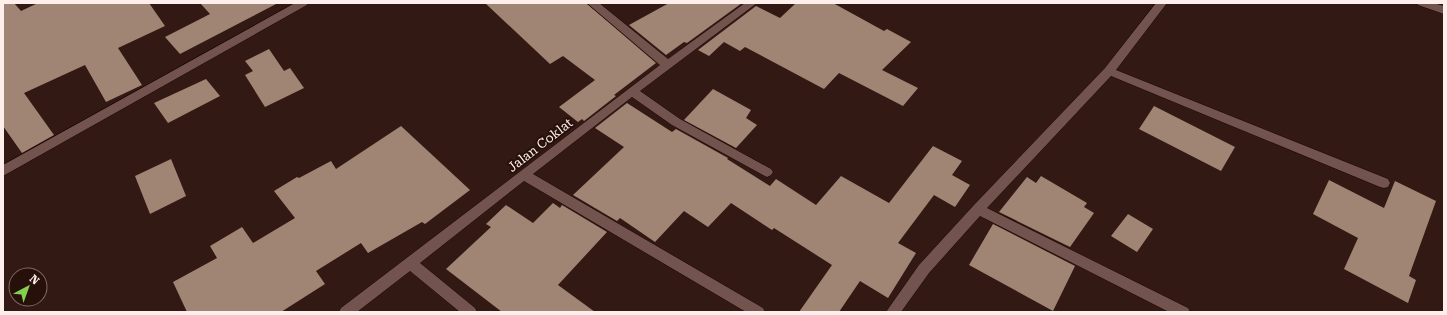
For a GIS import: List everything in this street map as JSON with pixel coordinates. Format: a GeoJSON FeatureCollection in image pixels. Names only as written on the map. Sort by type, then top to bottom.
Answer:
{"type":"FeatureCollection","features":[{"type":"Feature","properties":{"kind":"street"},"geometry":{"type":"LineString","coordinates":[[3,171],[303,3]]}},
{"type":"Feature","properties":{"kind":"street"},"geometry":{"type":"LineString","coordinates":[[592,3],[668,65]]}},
{"type":"Feature","properties":{"kind":"street","name":"Jalan Coklat"},"geometry":{"type":"LineString","coordinates":[[346,312],[524,176],[632,91],[752,3]]}},
{"type":"Feature","properties":{"kind":"street"},"geometry":{"type":"LineString","coordinates":[[893,312],[924,269],[978,209],[1109,71],[1162,3]]}},
{"type":"Feature","properties":{"kind":"street"},"geometry":{"type":"LineString","coordinates":[[1422,3],[1444,10]]}},
{"type":"Feature","properties":{"kind":"street"},"geometry":{"type":"LineString","coordinates":[[1109,71],[1384,183]]}},
{"type":"Feature","properties":{"kind":"street"},"geometry":{"type":"LineString","coordinates":[[632,91],[676,122],[767,172]]}},
{"type":"Feature","properties":{"kind":"street"},"geometry":{"type":"LineString","coordinates":[[524,176],[758,312]]}},
{"type":"Feature","properties":{"kind":"street"},"geometry":{"type":"LineString","coordinates":[[978,209],[1184,312]]}},
{"type":"Feature","properties":{"kind":"street"},"geometry":{"type":"LineString","coordinates":[[410,263],[470,312]]}},
{"type":"Feature","properties":{"kind":"building"},"geometry":{"type":"Polygon","coordinates":[[[3,3],[14,3],[21,11],[38,3],[149,3],[165,26],[118,48],[142,85],[106,102],[85,65],[24,93],[54,135],[22,153],[3,126],[3,3]]]}},
{"type":"Feature","properties":{"kind":"building"},"geometry":{"type":"Polygon","coordinates":[[[200,3],[278,3],[180,54],[165,37],[210,14],[200,3]]]}},
{"type":"Feature","properties":{"kind":"building"},"geometry":{"type":"Polygon","coordinates":[[[485,3],[586,3],[656,63],[614,95],[616,96],[584,121],[582,119],[578,122],[559,107],[595,80],[563,56],[550,64],[485,3]]]}},
{"type":"Feature","properties":{"kind":"building"},"geometry":{"type":"Polygon","coordinates":[[[669,3],[742,3],[687,43],[684,42],[666,55],[629,25],[669,3]]]}},
{"type":"Feature","properties":{"kind":"building"},"geometry":{"type":"Polygon","coordinates":[[[796,3],[833,3],[884,31],[887,29],[911,42],[882,70],[918,88],[903,106],[839,73],[824,89],[745,47],[740,51],[724,42],[709,56],[698,50],[756,6],[780,18],[796,3]]]}},
{"type":"Feature","properties":{"kind":"building"},"geometry":{"type":"Polygon","coordinates":[[[269,49],[284,71],[290,68],[304,88],[265,107],[245,75],[253,71],[245,61],[269,49]]]}},
{"type":"Feature","properties":{"kind":"building"},"geometry":{"type":"Polygon","coordinates":[[[206,79],[220,96],[168,123],[154,103],[206,79]]]}},
{"type":"Feature","properties":{"kind":"building"},"geometry":{"type":"Polygon","coordinates":[[[713,89],[751,110],[746,118],[757,125],[736,148],[684,120],[713,89]]]}},
{"type":"Feature","properties":{"kind":"building"},"geometry":{"type":"Polygon","coordinates":[[[627,103],[672,132],[676,129],[728,158],[727,159],[770,186],[776,179],[816,205],[841,176],[889,203],[933,146],[962,161],[952,175],[970,185],[955,207],[934,195],[898,243],[916,253],[888,298],[860,281],[839,312],[799,312],[832,265],[774,228],[772,230],[731,203],[708,227],[684,211],[655,242],[620,218],[617,221],[573,195],[624,147],[595,128],[627,103]]]}},
{"type":"Feature","properties":{"kind":"building"},"geometry":{"type":"Polygon","coordinates":[[[1154,106],[1235,147],[1221,171],[1139,129],[1154,106]]]}},
{"type":"Feature","properties":{"kind":"building"},"geometry":{"type":"Polygon","coordinates":[[[401,126],[470,190],[425,224],[422,222],[368,253],[361,243],[316,271],[325,284],[281,312],[187,312],[173,282],[217,258],[210,246],[242,227],[253,243],[295,218],[274,191],[297,177],[299,178],[331,161],[336,169],[401,126]]]}},
{"type":"Feature","properties":{"kind":"building"},"geometry":{"type":"Polygon","coordinates":[[[171,159],[186,196],[150,214],[135,176],[171,159]]]}},
{"type":"Feature","properties":{"kind":"building"},"geometry":{"type":"Polygon","coordinates":[[[1041,176],[1087,203],[1084,207],[1094,213],[1070,247],[999,212],[1027,177],[1036,183],[1041,176]]]}},
{"type":"Feature","properties":{"kind":"building"},"geometry":{"type":"Polygon","coordinates":[[[1329,180],[1384,208],[1395,181],[1436,201],[1409,276],[1416,280],[1408,303],[1344,269],[1358,238],[1313,214],[1329,180]]]}},
{"type":"Feature","properties":{"kind":"building"},"geometry":{"type":"Polygon","coordinates":[[[553,203],[560,208],[562,205],[607,232],[558,285],[595,312],[502,312],[446,269],[491,227],[486,224],[506,205],[533,223],[553,203]]]}},
{"type":"Feature","properties":{"kind":"building"},"geometry":{"type":"Polygon","coordinates":[[[1128,214],[1153,229],[1137,252],[1111,236],[1128,214]]]}},
{"type":"Feature","properties":{"kind":"building"},"geometry":{"type":"Polygon","coordinates":[[[993,224],[1075,266],[1053,311],[969,265],[993,224]]]}}]}
